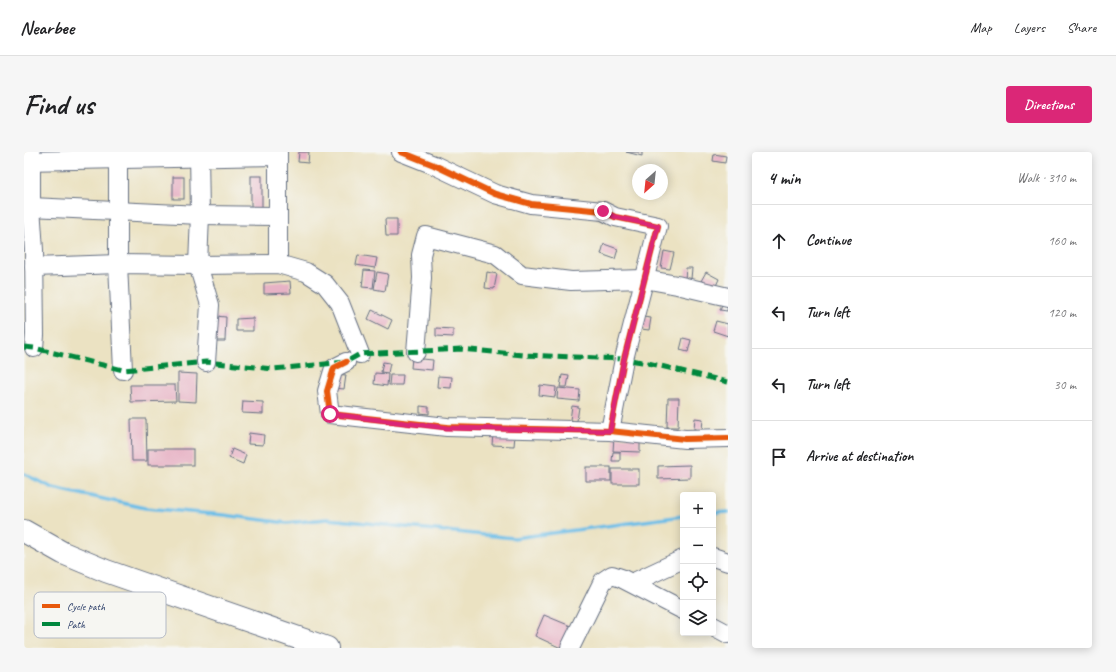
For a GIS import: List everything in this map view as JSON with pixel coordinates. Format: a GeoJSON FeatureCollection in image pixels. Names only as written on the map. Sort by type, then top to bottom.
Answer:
{"type":"FeatureCollection","features":[{"type":"Feature","properties":{"kind":"highway"},"geometry":{"type":"LineString","coordinates":[[24,531],[63,553],[106,571],[327,648]]}},
{"type":"Feature","properties":{"kind":"street"},"geometry":{"type":"LineString","coordinates":[[401,152],[434,165],[495,194],[531,204],[603,211],[615,217],[658,226],[624,359],[610,431]]}},
{"type":"Feature","properties":{"kind":"street"},"geometry":{"type":"LineString","coordinates":[[34,348],[34,267],[29,217],[29,158],[118,155],[151,159],[200,155],[278,154],[278,264]]}},
{"type":"Feature","properties":{"kind":"street"},"geometry":{"type":"LineString","coordinates":[[118,155],[118,264],[123,370]]}},
{"type":"Feature","properties":{"kind":"street"},"geometry":{"type":"LineString","coordinates":[[200,155],[198,266],[210,305],[206,362]]}},
{"type":"Feature","properties":{"kind":"street"},"geometry":{"type":"LineString","coordinates":[[29,217],[118,212],[278,216]]}},
{"type":"Feature","properties":{"kind":"street"},"geometry":{"type":"LineString","coordinates":[[416,352],[422,278],[421,255],[426,236],[495,254],[522,274],[571,281],[644,279],[728,297]]}},
{"type":"Feature","properties":{"kind":"street"},"geometry":{"type":"LineString","coordinates":[[34,267],[118,264],[198,266],[278,264],[306,272],[325,284],[340,302],[353,358],[334,368],[327,391],[330,414],[447,428],[610,431],[685,438],[728,438]]}},
{"type":"Feature","properties":{"kind":"street"},"geometry":{"type":"LineString","coordinates":[[716,558],[728,562]]}},
{"type":"Feature","properties":{"kind":"street"},"geometry":{"type":"LineString","coordinates":[[632,583],[680,560]]}},
{"type":"Feature","properties":{"kind":"street"},"geometry":{"type":"LineString","coordinates":[[570,648],[603,581],[612,575],[632,583],[680,608]]}},
{"type":"Feature","properties":{"kind":"street"},"geometry":{"type":"LineString","coordinates":[[716,628],[728,634]]}},
{"type":"Feature","properties":{"kind":"building"},"geometry":{"type":"Polygon","coordinates":[[[299,152],[309,152],[308,163],[298,162],[299,152]]]}},
{"type":"Feature","properties":{"kind":"building"},"geometry":{"type":"Polygon","coordinates":[[[626,152],[642,152],[642,156],[626,152]]]}},
{"type":"Feature","properties":{"kind":"building"},"geometry":{"type":"Polygon","coordinates":[[[714,154],[726,156],[725,163],[713,161],[714,154]]]}},
{"type":"Feature","properties":{"kind":"building"},"geometry":{"type":"Polygon","coordinates":[[[251,176],[262,176],[262,210],[251,210],[251,176]]]}},
{"type":"Feature","properties":{"kind":"building"},"geometry":{"type":"Polygon","coordinates":[[[173,177],[184,177],[184,199],[173,199],[173,177]]]}},
{"type":"Feature","properties":{"kind":"building"},"geometry":{"type":"Polygon","coordinates":[[[385,219],[397,219],[397,236],[386,236],[385,219]]]}},
{"type":"Feature","properties":{"kind":"building"},"geometry":{"type":"Polygon","coordinates":[[[604,244],[618,249],[615,259],[601,254],[604,244]]]}},
{"type":"Feature","properties":{"kind":"building"},"geometry":{"type":"Polygon","coordinates":[[[664,251],[674,253],[670,269],[661,268],[664,251]]]}},
{"type":"Feature","properties":{"kind":"building"},"geometry":{"type":"Polygon","coordinates":[[[358,255],[377,258],[375,268],[356,265],[358,255]]]}},
{"type":"Feature","properties":{"kind":"building"},"geometry":{"type":"Polygon","coordinates":[[[686,268],[692,268],[691,279],[685,279],[686,268]]]}},
{"type":"Feature","properties":{"kind":"building"},"geometry":{"type":"Polygon","coordinates":[[[364,270],[375,271],[373,288],[362,287],[364,270]]]}},
{"type":"Feature","properties":{"kind":"building"},"geometry":{"type":"Polygon","coordinates":[[[377,272],[388,274],[385,291],[374,289],[377,272]]]}},
{"type":"Feature","properties":{"kind":"building"},"geometry":{"type":"Polygon","coordinates":[[[487,272],[497,274],[494,289],[485,288],[487,272]]]}},
{"type":"Feature","properties":{"kind":"building"},"geometry":{"type":"Polygon","coordinates":[[[706,272],[719,279],[715,288],[701,281],[706,272]]]}},
{"type":"Feature","properties":{"kind":"building"},"geometry":{"type":"Polygon","coordinates":[[[290,281],[291,293],[264,294],[264,283],[290,281]]]}},
{"type":"Feature","properties":{"kind":"building"},"geometry":{"type":"Polygon","coordinates":[[[722,304],[728,305],[727,311],[720,310],[722,304]]]}},
{"type":"Feature","properties":{"kind":"building"},"geometry":{"type":"Polygon","coordinates":[[[372,310],[392,320],[388,329],[368,319],[372,310]]]}},
{"type":"Feature","properties":{"kind":"building"},"geometry":{"type":"Polygon","coordinates":[[[215,316],[226,317],[225,341],[214,341],[215,316]]]}},
{"type":"Feature","properties":{"kind":"building"},"geometry":{"type":"Polygon","coordinates":[[[643,317],[651,318],[649,330],[641,329],[643,317]]]}},
{"type":"Feature","properties":{"kind":"building"},"geometry":{"type":"Polygon","coordinates":[[[253,318],[253,331],[236,331],[236,319],[253,318]]]}},
{"type":"Feature","properties":{"kind":"building"},"geometry":{"type":"Polygon","coordinates":[[[716,321],[728,324],[728,336],[713,331],[716,321]]]}},
{"type":"Feature","properties":{"kind":"building"},"geometry":{"type":"Polygon","coordinates":[[[436,328],[453,329],[453,337],[436,336],[436,328]]]}},
{"type":"Feature","properties":{"kind":"building"},"geometry":{"type":"Polygon","coordinates":[[[683,338],[691,340],[688,352],[680,350],[683,338]]]}},
{"type":"Feature","properties":{"kind":"building"},"geometry":{"type":"Polygon","coordinates":[[[412,358],[433,360],[432,370],[411,368],[412,358]]]}},
{"type":"Feature","properties":{"kind":"building"},"geometry":{"type":"Polygon","coordinates":[[[383,362],[390,363],[388,373],[381,372],[383,362]]]}},
{"type":"Feature","properties":{"kind":"building"},"geometry":{"type":"Polygon","coordinates":[[[178,373],[197,374],[196,402],[178,401],[178,373]]]}},
{"type":"Feature","properties":{"kind":"building"},"geometry":{"type":"Polygon","coordinates":[[[375,373],[388,374],[387,386],[374,384],[375,373]]]}},
{"type":"Feature","properties":{"kind":"building"},"geometry":{"type":"Polygon","coordinates":[[[335,374],[346,375],[344,389],[334,388],[335,374]]]}},
{"type":"Feature","properties":{"kind":"building"},"geometry":{"type":"Polygon","coordinates":[[[390,375],[403,375],[402,385],[389,385],[390,375]]]}},
{"type":"Feature","properties":{"kind":"building"},"geometry":{"type":"Polygon","coordinates":[[[562,375],[569,376],[567,387],[560,387],[562,375]]]}},
{"type":"Feature","properties":{"kind":"building"},"geometry":{"type":"Polygon","coordinates":[[[438,376],[452,377],[451,388],[437,387],[438,376]]]}},
{"type":"Feature","properties":{"kind":"building"},"geometry":{"type":"Polygon","coordinates":[[[130,385],[175,385],[176,401],[131,402],[130,385]]]}},
{"type":"Feature","properties":{"kind":"building"},"geometry":{"type":"Polygon","coordinates":[[[540,385],[556,387],[555,397],[539,395],[540,385]]]}},
{"type":"Feature","properties":{"kind":"building"},"geometry":{"type":"Polygon","coordinates":[[[558,388],[580,390],[579,401],[557,399],[558,388]]]}},
{"type":"Feature","properties":{"kind":"building"},"geometry":{"type":"Polygon","coordinates":[[[668,398],[679,398],[678,427],[667,427],[668,398]]]}},
{"type":"Feature","properties":{"kind":"building"},"geometry":{"type":"Polygon","coordinates":[[[243,401],[263,402],[263,414],[242,413],[243,401]]]}},
{"type":"Feature","properties":{"kind":"building"},"geometry":{"type":"Polygon","coordinates":[[[420,406],[429,407],[429,414],[420,413],[420,406]]]}},
{"type":"Feature","properties":{"kind":"building"},"geometry":{"type":"Polygon","coordinates":[[[572,406],[579,407],[577,421],[570,420],[572,406]]]}},
{"type":"Feature","properties":{"kind":"building"},"geometry":{"type":"Polygon","coordinates":[[[695,418],[703,419],[702,430],[694,429],[695,418]]]}},
{"type":"Feature","properties":{"kind":"building"},"geometry":{"type":"Polygon","coordinates":[[[131,419],[146,419],[147,461],[132,461],[131,419]]]}},
{"type":"Feature","properties":{"kind":"building"},"geometry":{"type":"Polygon","coordinates":[[[249,433],[264,435],[263,445],[248,444],[249,433]]]}},
{"type":"Feature","properties":{"kind":"building"},"geometry":{"type":"Polygon","coordinates":[[[493,434],[515,435],[514,446],[492,445],[493,434]]]}},
{"type":"Feature","properties":{"kind":"building"},"geometry":{"type":"Polygon","coordinates":[[[614,437],[640,437],[640,452],[613,451],[614,437]]]}},
{"type":"Feature","properties":{"kind":"building"},"geometry":{"type":"Polygon","coordinates":[[[148,449],[193,449],[193,465],[148,465],[148,449]]]}},
{"type":"Feature","properties":{"kind":"building"},"geometry":{"type":"Polygon","coordinates":[[[232,449],[246,455],[243,464],[229,458],[232,449]]]}},
{"type":"Feature","properties":{"kind":"building"},"geometry":{"type":"Polygon","coordinates":[[[613,452],[620,452],[620,461],[612,461],[613,452]]]}},
{"type":"Feature","properties":{"kind":"building"},"geometry":{"type":"Polygon","coordinates":[[[690,465],[690,478],[658,479],[658,466],[690,465]]]}},
{"type":"Feature","properties":{"kind":"building"},"geometry":{"type":"Polygon","coordinates":[[[586,467],[611,467],[611,481],[586,481],[586,467]]]}},
{"type":"Feature","properties":{"kind":"building"},"geometry":{"type":"Polygon","coordinates":[[[612,469],[639,469],[639,484],[612,484],[612,469]]]}},
{"type":"Feature","properties":{"kind":"building"},"geometry":{"type":"Polygon","coordinates":[[[544,615],[573,627],[561,648],[535,636],[544,615]]]}},
{"type":"Feature","properties":{"kind":"waterway"},"geometry":{"type":"LineString","coordinates":[[24,474],[53,488],[145,508],[224,515],[287,523],[327,519],[514,538],[680,516]]}},
{"type":"Feature","properties":{"kind":"waterway"},"geometry":{"type":"LineString","coordinates":[[716,513],[728,512]]}},
{"type":"Feature","properties":{"kind":"marked path"},"geometry":{"type":"LineString","coordinates":[[24,347],[34,348],[123,370],[206,362],[274,369],[346,362],[360,354],[461,349],[523,355],[624,359],[648,363],[728,382]]}},
{"type":"Feature","properties":{"kind":"cycle path"},"geometry":{"type":"LineString","coordinates":[[401,152],[434,165],[495,194],[531,204],[603,211],[615,217],[658,226],[624,359],[610,431]]}},
{"type":"Feature","properties":{"kind":"cycle path"},"geometry":{"type":"LineString","coordinates":[[346,362],[334,368],[327,391],[330,414],[447,427],[610,431],[685,439],[728,438]]}},
{"type":"Feature","properties":{"kind":"route"},"geometry":{"type":"LineString","coordinates":[[330,414],[447,428],[610,431],[624,359],[658,226],[615,217],[603,211]]}}]}
